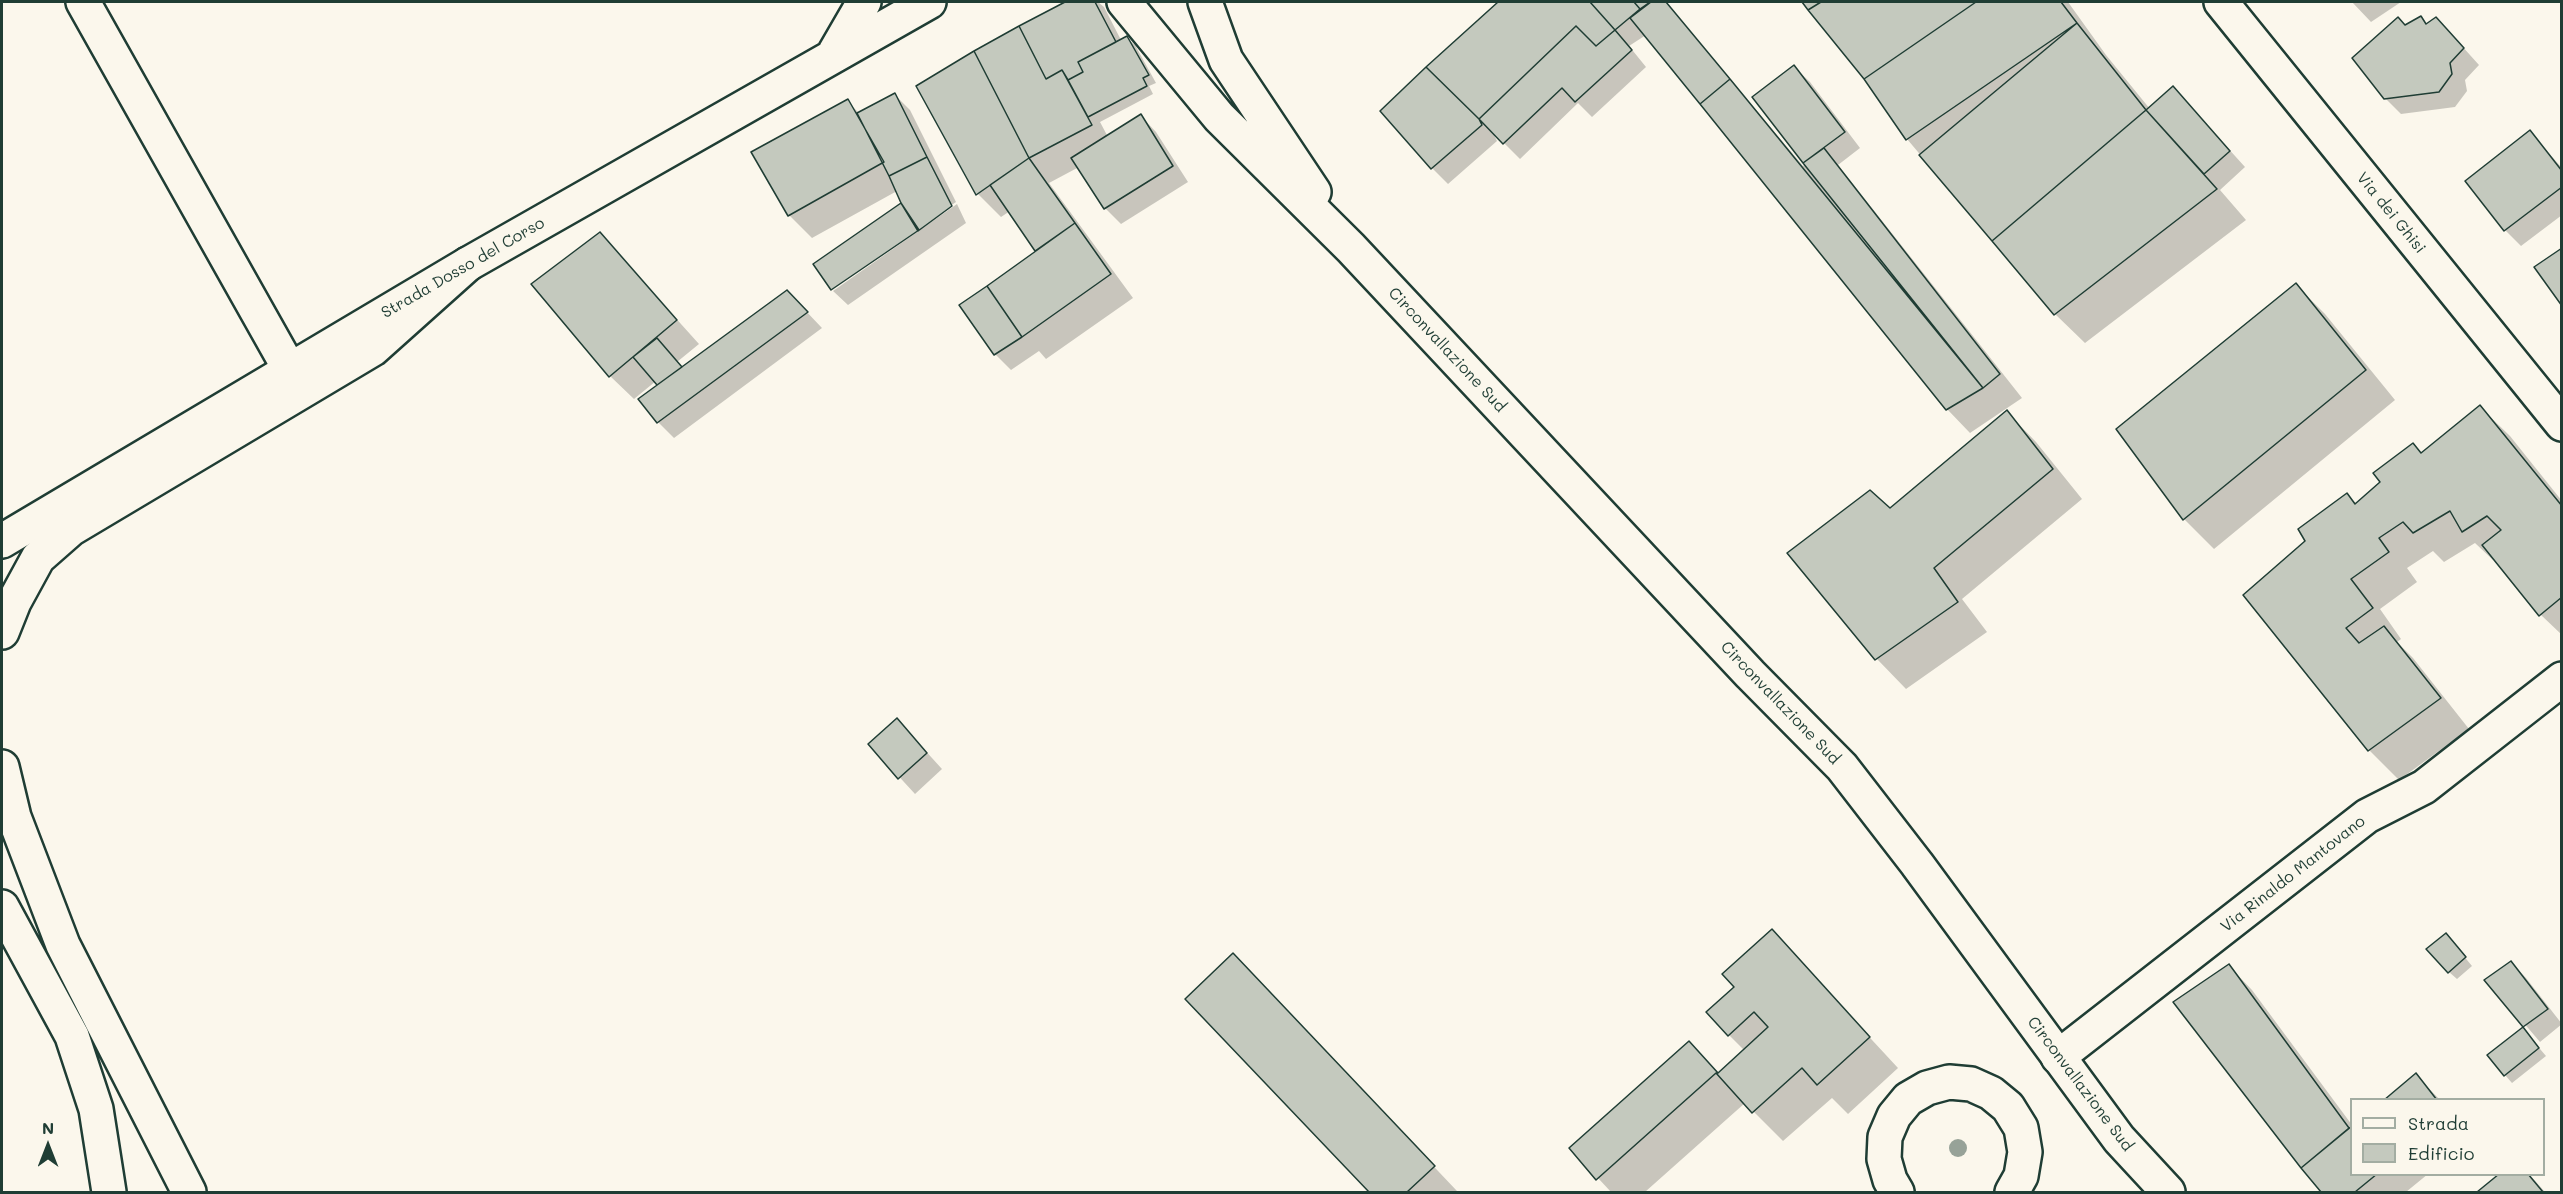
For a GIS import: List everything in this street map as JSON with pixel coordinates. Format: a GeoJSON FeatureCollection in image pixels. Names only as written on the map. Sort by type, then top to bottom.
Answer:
{"type":"FeatureCollection","features":[{"type":"Feature","properties":{"kind":"main road"},"geometry":{"type":"LineString","coordinates":[[83,2],[290,370]]}},
{"type":"Feature","properties":{"kind":"main road"},"geometry":{"type":"LineString","coordinates":[[834,54],[864,2]]}},
{"type":"Feature","properties":{"kind":"main road","name":"Strada Dosso del Corso"},"geometry":{"type":"LineString","coordinates":[[2,541],[468,264],[929,2]]}},
{"type":"Feature","properties":{"kind":"main road","name":"Circonvallazione Sud"},"geometry":{"type":"LineString","coordinates":[[1124,2],[1219,117],[1351,248],[1750,674],[1842,767],[1917,864],[2119,1139],[2168,1192]]}},
{"type":"Feature","properties":{"kind":"main road","name":"Circonvallazione Sud"},"geometry":{"type":"LineString","coordinates":[[1205,2],[1226,60],[1351,248]]}},
{"type":"Feature","properties":{"kind":"main road","name":"Circonvallazione Sud"},"geometry":{"type":"LineString","coordinates":[[1227,2],[1266,120]]}},
{"type":"Feature","properties":{"kind":"main road","name":"Via dei Ghisi"},"geometry":{"type":"LineString","coordinates":[[2221,2],[2562,424]]}},
{"type":"Feature","properties":{"kind":"main road"},"geometry":{"type":"LineString","coordinates":[[2,632],[14,602],[38,558],[71,529],[373,349],[468,264]]}},
{"type":"Feature","properties":{"kind":"main road","name":"Via Rinaldo Mantovano"},"geometry":{"type":"LineString","coordinates":[[2058,1057],[2367,816],[2424,787],[2562,679]]}},
{"type":"Feature","properties":{"kind":"main road"},"geometry":{"type":"LineString","coordinates":[[2,767],[14,817],[63,945],[189,1192]]}},
{"type":"Feature","properties":{"kind":"main road"},"geometry":{"type":"LineString","coordinates":[[2,907],[72,1036],[96,1109],[109,1192]]}},
{"type":"Feature","properties":{"kind":"main road"},"geometry":{"type":"LineString","coordinates":[[1897,1192],[1890,1180],[1884,1159],[1886,1137],[1894,1116],[1908,1099],[1927,1088],[1948,1082],[1971,1084],[1991,1093],[2008,1107],[2021,1128],[2025,1152],[2021,1176],[2012,1192]]}},
{"type":"Feature","properties":{"kind":"building"},"geometry":{"type":"Polygon","coordinates":[[[1065,2],[1095,2],[1116,42],[1078,62],[1083,72],[1068,80],[1062,70],[1046,79],[1019,26],[1065,2]]]}},
{"type":"Feature","properties":{"kind":"building"},"geometry":{"type":"Polygon","coordinates":[[[1498,2],[1590,2],[1615,30],[1596,46],[1576,26],[1479,119],[1426,67],[1498,2]]]}},
{"type":"Feature","properties":{"kind":"building"},"geometry":{"type":"Polygon","coordinates":[[[1590,2],[1634,2],[1640,9],[1615,30],[1590,2]]]}},
{"type":"Feature","properties":{"kind":"building"},"geometry":{"type":"Polygon","coordinates":[[[1634,2],[1650,2],[1640,9],[1634,2]]]}},
{"type":"Feature","properties":{"kind":"building"},"geometry":{"type":"Polygon","coordinates":[[[1651,2],[1666,2],[1730,79],[1700,104],[1630,18],[1651,2]]]}},
{"type":"Feature","properties":{"kind":"building"},"geometry":{"type":"Polygon","coordinates":[[[1802,2],[1821,2],[1808,10],[1802,2]]]}},
{"type":"Feature","properties":{"kind":"building"},"geometry":{"type":"Polygon","coordinates":[[[1821,2],[1976,2],[1864,79],[1808,10],[1821,2]]]}},
{"type":"Feature","properties":{"kind":"building"},"geometry":{"type":"Polygon","coordinates":[[[1976,2],[2061,2],[2077,23],[1906,140],[1864,79],[1976,2]]]}},
{"type":"Feature","properties":{"kind":"building"},"geometry":{"type":"Polygon","coordinates":[[[2421,16],[2426,24],[2436,17],[2464,48],[2450,63],[2452,74],[2439,92],[2384,99],[2352,58],[2398,17],[2405,25],[2421,16]]]}},
{"type":"Feature","properties":{"kind":"building"},"geometry":{"type":"Polygon","coordinates":[[[2077,23],[2146,110],[1992,241],[1919,155],[2077,23]]]}},
{"type":"Feature","properties":{"kind":"building"},"geometry":{"type":"Polygon","coordinates":[[[1019,26],[1046,79],[1062,70],[1092,125],[1029,158],[974,51],[1019,26]]]}},
{"type":"Feature","properties":{"kind":"building"},"geometry":{"type":"Polygon","coordinates":[[[1576,26],[1596,46],[1615,30],[1632,50],[1575,102],[1562,88],[1503,144],[1479,119],[1576,26]]]}},
{"type":"Feature","properties":{"kind":"building"},"geometry":{"type":"Polygon","coordinates":[[[1127,36],[1149,75],[1143,78],[1147,86],[1088,117],[1068,80],[1083,72],[1078,62],[1127,36]]]}},
{"type":"Feature","properties":{"kind":"building"},"geometry":{"type":"Polygon","coordinates":[[[974,51],[1029,158],[976,195],[916,86],[974,51]]]}},
{"type":"Feature","properties":{"kind":"building"},"geometry":{"type":"Polygon","coordinates":[[[1794,65],[1845,132],[1803,163],[1752,97],[1794,65]]]}},
{"type":"Feature","properties":{"kind":"building"},"geometry":{"type":"Polygon","coordinates":[[[1426,67],[1479,119],[1482,125],[1431,169],[1380,111],[1426,67]]]}},
{"type":"Feature","properties":{"kind":"building"},"geometry":{"type":"Polygon","coordinates":[[[1730,79],[1983,388],[1946,410],[1700,104],[1730,79]]]}},
{"type":"Feature","properties":{"kind":"building"},"geometry":{"type":"Polygon","coordinates":[[[2173,86],[2230,151],[2204,174],[2146,110],[2173,86]]]}},
{"type":"Feature","properties":{"kind":"building"},"geometry":{"type":"Polygon","coordinates":[[[895,93],[927,157],[889,176],[857,113],[895,93]]]}},
{"type":"Feature","properties":{"kind":"building"},"geometry":{"type":"Polygon","coordinates":[[[848,99],[884,162],[788,216],[751,152],[848,99]]]}},
{"type":"Feature","properties":{"kind":"building"},"geometry":{"type":"Polygon","coordinates":[[[2146,110],[2217,189],[2054,315],[1992,241],[2146,110]]]}},
{"type":"Feature","properties":{"kind":"building"},"geometry":{"type":"Polygon","coordinates":[[[1141,114],[1173,166],[1104,209],[1071,158],[1141,114]]]}},
{"type":"Feature","properties":{"kind":"building"},"geometry":{"type":"Polygon","coordinates":[[[2530,130],[2562,171],[2562,187],[2504,231],[2465,181],[2530,130]]]}},
{"type":"Feature","properties":{"kind":"building"},"geometry":{"type":"Polygon","coordinates":[[[1824,148],[2000,374],[1983,388],[1803,163],[1824,148]]]}},
{"type":"Feature","properties":{"kind":"building"},"geometry":{"type":"Polygon","coordinates":[[[927,157],[952,206],[918,231],[901,203],[889,176],[927,157]]]}},
{"type":"Feature","properties":{"kind":"building"},"geometry":{"type":"Polygon","coordinates":[[[1029,158],[1075,223],[1035,251],[990,185],[1029,158]]]}},
{"type":"Feature","properties":{"kind":"building"},"geometry":{"type":"Polygon","coordinates":[[[901,203],[919,230],[831,290],[813,264],[901,203]]]}},
{"type":"Feature","properties":{"kind":"building"},"geometry":{"type":"Polygon","coordinates":[[[1075,223],[1111,274],[1022,337],[987,286],[1075,223]]]}},
{"type":"Feature","properties":{"kind":"building"},"geometry":{"type":"Polygon","coordinates":[[[600,232],[677,320],[609,377],[531,284],[600,232]]]}},
{"type":"Feature","properties":{"kind":"building"},"geometry":{"type":"Polygon","coordinates":[[[2562,248],[2562,306],[2534,267],[2562,248]]]}},
{"type":"Feature","properties":{"kind":"building"},"geometry":{"type":"Polygon","coordinates":[[[2296,283],[2366,370],[2183,520],[2116,429],[2296,283]]]}},
{"type":"Feature","properties":{"kind":"building"},"geometry":{"type":"Polygon","coordinates":[[[987,286],[1022,337],[994,355],[959,305],[987,286]]]}},
{"type":"Feature","properties":{"kind":"building"},"geometry":{"type":"Polygon","coordinates":[[[787,290],[808,312],[657,423],[638,399],[787,290]]]}},
{"type":"Feature","properties":{"kind":"building"},"geometry":{"type":"Polygon","coordinates":[[[657,338],[682,367],[657,385],[633,357],[657,338]]]}},
{"type":"Feature","properties":{"kind":"building"},"geometry":{"type":"Polygon","coordinates":[[[2480,405],[2562,506],[2562,597],[2539,616],[2482,545],[2501,530],[2487,516],[2462,532],[2450,511],[2413,533],[2403,522],[2379,538],[2389,552],[2351,579],[2373,608],[2346,628],[2359,643],[2384,626],[2441,698],[2368,751],[2243,595],[2305,541],[2298,529],[2347,493],[2355,504],[2380,482],[2373,473],[2413,443],[2421,453],[2480,405]]]}},
{"type":"Feature","properties":{"kind":"building"},"geometry":{"type":"Polygon","coordinates":[[[2007,410],[2053,469],[1934,568],[1958,602],[1875,660],[1787,553],[1870,490],[1890,508],[2007,410]]]}},
{"type":"Feature","properties":{"kind":"building"},"geometry":{"type":"Polygon","coordinates":[[[897,718],[927,753],[898,779],[868,744],[897,718]]]}},
{"type":"Feature","properties":{"kind":"building"},"geometry":{"type":"Polygon","coordinates":[[[1772,929],[1870,1037],[1817,1085],[1802,1068],[1752,1113],[1716,1073],[1596,1180],[1569,1148],[1689,1041],[1718,1073],[1768,1027],[1754,1012],[1728,1036],[1706,1012],[1734,987],[1722,974],[1772,929]]]}},
{"type":"Feature","properties":{"kind":"building"},"geometry":{"type":"Polygon","coordinates":[[[2446,933],[2466,957],[2448,973],[2426,949],[2446,933]]]}},
{"type":"Feature","properties":{"kind":"building"},"geometry":{"type":"Polygon","coordinates":[[[1233,953],[1435,1166],[1407,1192],[1369,1192],[1185,999],[1233,953]]]}},
{"type":"Feature","properties":{"kind":"building"},"geometry":{"type":"Polygon","coordinates":[[[2511,961],[2548,1009],[2523,1027],[2484,980],[2511,961]]]}},
{"type":"Feature","properties":{"kind":"building"},"geometry":{"type":"Polygon","coordinates":[[[2229,964],[2349,1128],[2301,1168],[2173,1002],[2229,964]]]}},
{"type":"Feature","properties":{"kind":"building"},"geometry":{"type":"Polygon","coordinates":[[[2523,1027],[2539,1048],[2504,1076],[2487,1055],[2523,1027]]]}},
{"type":"Feature","properties":{"kind":"building"},"geometry":{"type":"Polygon","coordinates":[[[2416,1073],[2435,1098],[2386,1098],[2416,1073]]]}},
{"type":"Feature","properties":{"kind":"building"},"geometry":{"type":"Polygon","coordinates":[[[2350,1128],[2350,1176],[2375,1176],[2355,1192],[2321,1192],[2301,1168],[2350,1128]]]}},
{"type":"Feature","properties":{"kind":"building"},"geometry":{"type":"Polygon","coordinates":[[[2497,1176],[2530,1176],[2543,1192],[2477,1192],[2497,1176]]]}}]}
